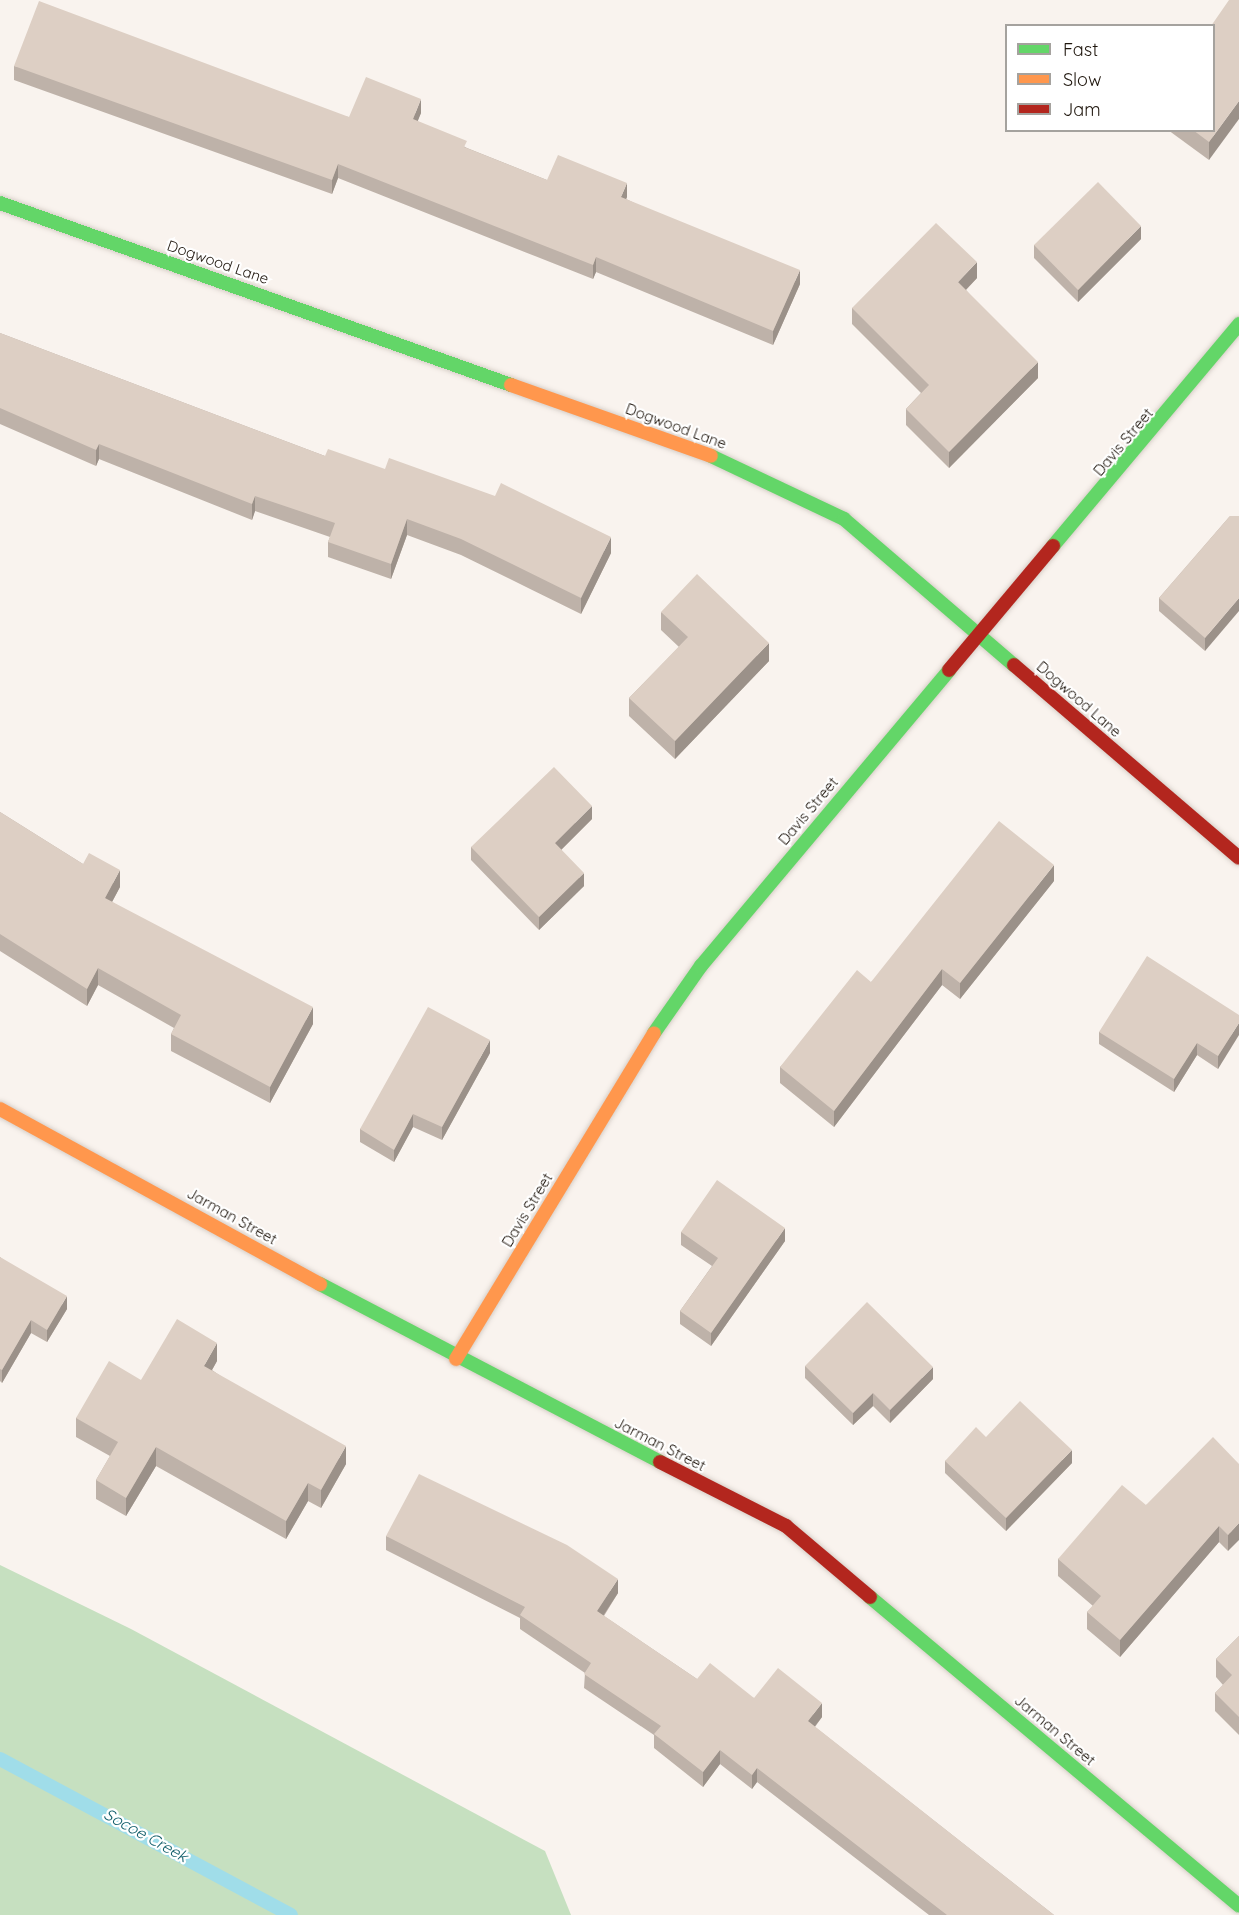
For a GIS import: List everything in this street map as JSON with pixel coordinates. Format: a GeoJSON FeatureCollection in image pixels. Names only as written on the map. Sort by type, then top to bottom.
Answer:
{"type":"FeatureCollection","features":[{"type":"Feature","properties":{"kind":"street","name":"Dogwood Lane"},"geometry":{"type":"LineString","coordinates":[[0,203],[739,466],[844,519],[1239,858]]}},
{"type":"Feature","properties":{"kind":"street","name":"Davis Street"},"geometry":{"type":"LineString","coordinates":[[456,1359],[624,1077],[701,966],[982,637],[1239,324]]}},
{"type":"Feature","properties":{"kind":"street","name":"Jarman Street"},"geometry":{"type":"LineString","coordinates":[[0,1109],[456,1359],[786,1526],[1239,1906]]}},
{"type":"Feature","properties":{"kind":"green space"},"geometry":{"type":"Polygon","coordinates":[[[0,1565],[131,1629],[545,1851],[571,1915],[0,1915],[0,1565]]]}},
{"type":"Feature","properties":{"kind":"building"},"geometry":{"type":"Polygon","coordinates":[[[1229,0],[1239,0],[1239,101],[1209,142],[1196,132],[1215,132],[1215,24],[1212,24],[1229,0]]]}},
{"type":"Feature","properties":{"kind":"building"},"geometry":{"type":"Polygon","coordinates":[[[39,1],[349,117],[366,77],[421,99],[413,119],[467,141],[464,147],[547,180],[558,155],[627,183],[621,197],[800,270],[773,331],[596,257],[593,265],[338,164],[332,180],[14,66],[39,1]]]}},
{"type":"Feature","properties":{"kind":"building"},"geometry":{"type":"Polygon","coordinates":[[[1098,182],[1141,226],[1078,290],[1034,245],[1098,182]]]}},
{"type":"Feature","properties":{"kind":"building"},"geometry":{"type":"Polygon","coordinates":[[[936,223],[977,262],[958,282],[1038,362],[949,452],[906,409],[929,385],[852,308],[936,223]]]}},
{"type":"Feature","properties":{"kind":"building"},"geometry":{"type":"Polygon","coordinates":[[[0,333],[325,456],[328,449],[385,469],[389,458],[495,496],[501,483],[611,537],[581,598],[461,539],[407,519],[391,564],[328,542],[335,523],[255,496],[252,504],[99,444],[96,450],[0,408],[0,333]]]}},
{"type":"Feature","properties":{"kind":"building"},"geometry":{"type":"Polygon","coordinates":[[[1230,516],[1239,516],[1239,598],[1205,638],[1159,598],[1230,516]]]}},
{"type":"Feature","properties":{"kind":"building"},"geometry":{"type":"Polygon","coordinates":[[[697,574],[769,643],[675,741],[629,698],[688,637],[661,612],[697,574]]]}},
{"type":"Feature","properties":{"kind":"building"},"geometry":{"type":"Polygon","coordinates":[[[554,767],[592,806],[555,843],[584,873],[539,917],[471,847],[554,767]]]}},
{"type":"Feature","properties":{"kind":"building"},"geometry":{"type":"Polygon","coordinates":[[[0,812],[83,864],[89,853],[120,870],[105,898],[313,1007],[270,1087],[171,1034],[181,1015],[98,968],[87,989],[0,934],[0,812]]]}},
{"type":"Feature","properties":{"kind":"building"},"geometry":{"type":"Polygon","coordinates":[[[999,821],[1054,865],[960,983],[942,969],[834,1111],[780,1067],[857,970],[871,982],[999,821]]]}},
{"type":"Feature","properties":{"kind":"building"},"geometry":{"type":"Polygon","coordinates":[[[1147,956],[1239,1015],[1239,1023],[1218,1056],[1197,1043],[1174,1079],[1099,1032],[1147,956]]]}},
{"type":"Feature","properties":{"kind":"building"},"geometry":{"type":"Polygon","coordinates":[[[428,1007],[490,1040],[442,1127],[413,1114],[394,1150],[360,1129],[428,1007]]]}},
{"type":"Feature","properties":{"kind":"building"},"geometry":{"type":"Polygon","coordinates":[[[717,1180],[785,1228],[711,1333],[680,1311],[718,1258],[681,1232],[717,1180]]]}},
{"type":"Feature","properties":{"kind":"building"},"geometry":{"type":"Polygon","coordinates":[[[0,1257],[67,1296],[47,1330],[31,1320],[2,1370],[0,1369],[0,1257]]]}},
{"type":"Feature","properties":{"kind":"building"},"geometry":{"type":"Polygon","coordinates":[[[867,1302],[933,1367],[890,1410],[873,1393],[853,1413],[805,1366],[867,1302]]]}},
{"type":"Feature","properties":{"kind":"building"},"geometry":{"type":"Polygon","coordinates":[[[177,1319],[217,1343],[204,1366],[346,1446],[321,1490],[308,1483],[286,1521],[156,1447],[126,1498],[96,1480],[118,1442],[76,1418],[109,1361],[141,1380],[177,1319]]]}},
{"type":"Feature","properties":{"kind":"building"},"geometry":{"type":"Polygon","coordinates":[[[1020,1401],[1072,1450],[1006,1518],[945,1461],[976,1427],[986,1437],[1020,1401]]]}},
{"type":"Feature","properties":{"kind":"building"},"geometry":{"type":"Polygon","coordinates":[[[1213,1437],[1239,1464],[1239,1523],[1228,1535],[1219,1526],[1120,1640],[1087,1612],[1101,1596],[1058,1559],[1122,1485],[1146,1505],[1213,1437]]]}},
{"type":"Feature","properties":{"kind":"building"},"geometry":{"type":"Polygon","coordinates":[[[419,1474],[567,1545],[618,1579],[597,1611],[697,1679],[710,1663],[754,1698],[778,1668],[822,1703],[808,1721],[1054,1915],[947,1915],[757,1768],[752,1775],[720,1750],[703,1772],[654,1734],[661,1726],[584,1674],[591,1663],[520,1615],[525,1607],[386,1536],[419,1474]]]}},
{"type":"Feature","properties":{"kind":"building"},"geometry":{"type":"Polygon","coordinates":[[[1239,1636],[1239,1717],[1215,1693],[1232,1675],[1216,1659],[1239,1636]]]}},
{"type":"Feature","properties":{"kind":"waterway","name":"Socoe Creek"},"geometry":{"type":"LineString","coordinates":[[0,1759],[291,1915]]}},
{"type":"Feature","properties":{"kind":"traffic: fast"},"geometry":{"type":"LineString","coordinates":[[0,203],[511,385]]}},
{"type":"Feature","properties":{"kind":"traffic: fast"},"geometry":{"type":"LineString","coordinates":[[1053,546],[1239,324]]}},
{"type":"Feature","properties":{"kind":"traffic: fast"},"geometry":{"type":"LineString","coordinates":[[711,456],[844,519],[1014,665]]}},
{"type":"Feature","properties":{"kind":"traffic: fast"},"geometry":{"type":"LineString","coordinates":[[654,1033],[701,966],[949,670]]}},
{"type":"Feature","properties":{"kind":"traffic: fast"},"geometry":{"type":"LineString","coordinates":[[320,1284],[660,1462]]}},
{"type":"Feature","properties":{"kind":"traffic: fast"},"geometry":{"type":"LineString","coordinates":[[870,1597],[1239,1906]]}},
{"type":"Feature","properties":{"kind":"traffic: slow"},"geometry":{"type":"LineString","coordinates":[[511,385],[711,456]]}},
{"type":"Feature","properties":{"kind":"traffic: slow"},"geometry":{"type":"LineString","coordinates":[[456,1359],[654,1033]]}},
{"type":"Feature","properties":{"kind":"traffic: slow"},"geometry":{"type":"LineString","coordinates":[[0,1109],[320,1284]]}},
{"type":"Feature","properties":{"kind":"traffic: jam"},"geometry":{"type":"LineString","coordinates":[[949,670],[1053,546]]}},
{"type":"Feature","properties":{"kind":"traffic: jam"},"geometry":{"type":"LineString","coordinates":[[1014,665],[1239,858]]}},
{"type":"Feature","properties":{"kind":"traffic: jam"},"geometry":{"type":"LineString","coordinates":[[660,1462],[786,1526],[870,1597]]}}]}
